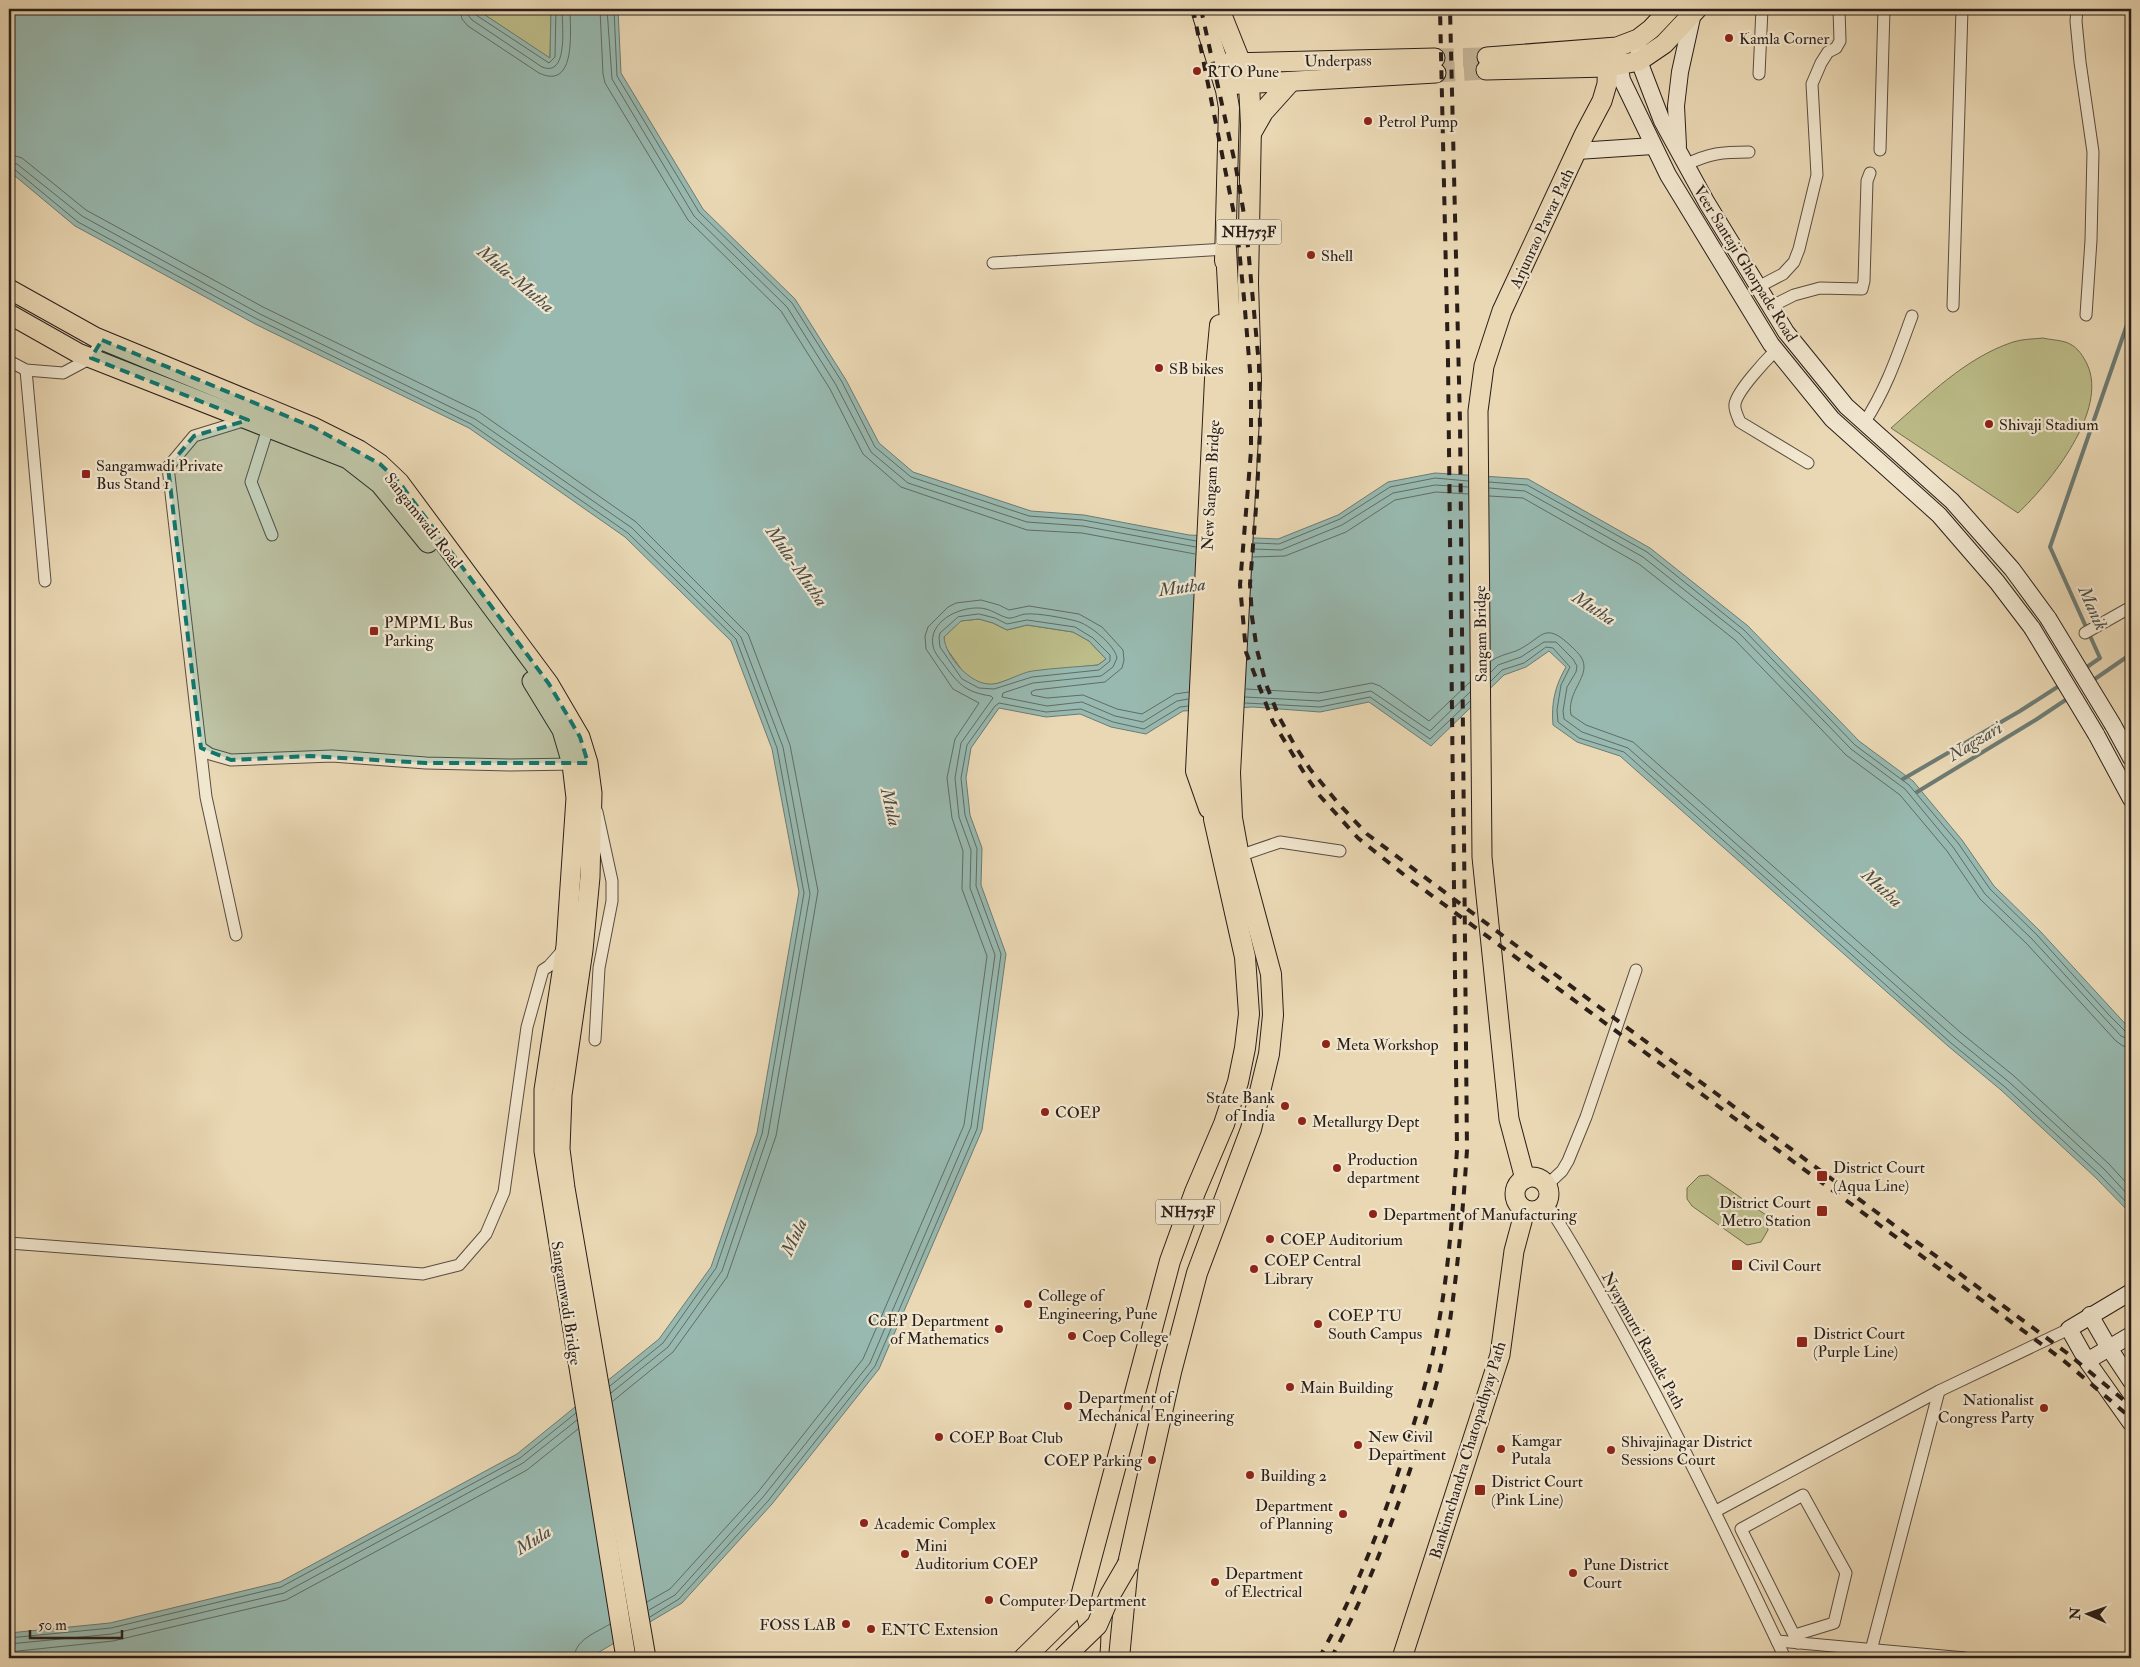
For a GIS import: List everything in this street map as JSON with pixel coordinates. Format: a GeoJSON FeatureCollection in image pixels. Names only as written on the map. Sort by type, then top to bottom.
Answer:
{"type":"FeatureCollection","features":[{"type":"Feature","properties":{"kind":"highway","name":"NH753F"},"geometry":{"type":"LineString","coordinates":[[1201,9],[1229,108],[1225,282],[1233,380]]}},
{"type":"Feature","properties":{"kind":"highway","name":"NH753F"},"geometry":{"type":"LineString","coordinates":[[1079,1604],[1170,1261],[1195,1192],[1224,1124],[1238,1082],[1249,1014],[1245,957],[1214,819],[1204,796],[1213,772],[1233,380],[1248,283],[1251,133],[1249,84],[1220,9]]}},
{"type":"Feature","properties":{"kind":"highway"},"geometry":{"type":"LineString","coordinates":[[1251,133],[1263,112],[1290,82]]}},
{"type":"Feature","properties":{"kind":"highway","name":"NH753F"},"geometry":{"type":"LineString","coordinates":[[1226,249],[1240,339]]}},
{"type":"Feature","properties":{"kind":"highway","name":"New Sangam Bridge"},"geometry":{"type":"LineString","coordinates":[[1213,772],[1233,380]]}},
{"type":"Feature","properties":{"kind":"highway","name":"NH753F"},"geometry":{"type":"LineString","coordinates":[[1128,1564],[1171,1372],[1197,1272],[1250,1129],[1269,1054],[1273,1015],[1271,974],[1239,856],[1233,826],[1213,772]]}},
{"type":"Feature","properties":{"kind":"highway"},"geometry":{"type":"LineString","coordinates":[[1063,1658],[1097,1625],[1128,1564]]}},
{"type":"Feature","properties":{"kind":"highway"},"geometry":{"type":"LineString","coordinates":[[1119,1658],[1128,1564]]}},
{"type":"Feature","properties":{"kind":"highway"},"geometry":{"type":"LineString","coordinates":[[1024,1658],[1079,1604],[1084,1609],[1089,1621],[1085,1655]]}},
{"type":"Feature","properties":{"kind":"highway"},"geometry":{"type":"LineString","coordinates":[[1060,1623],[1072,1658]]}},
{"type":"Feature","properties":{"kind":"main road"},"geometry":{"type":"LineString","coordinates":[[1670,9],[1651,29],[1638,39],[1606,48],[1486,64],[1587,67],[1616,71],[1639,61],[1664,44],[1695,11]]}},
{"type":"Feature","properties":{"kind":"main road"},"geometry":{"type":"LineString","coordinates":[[1682,158],[1676,106],[1680,71],[1695,11]]}},
{"type":"Feature","properties":{"kind":"main road","name":"Veer Santaji Ghorpade Road"},"geometry":{"type":"LineString","coordinates":[[1638,39],[1639,61],[1662,121],[1682,158],[1786,332],[1846,406],[1952,502],[2012,569],[2048,618],[2128,752]]}},
{"type":"Feature","properties":{"kind":"main road","name":"Arjunrao Pawar Path"},"geometry":{"type":"LineString","coordinates":[[1478,411],[1484,366],[1502,311],[1602,102],[1607,84],[1616,71],[1606,48]]}},
{"type":"Feature","properties":{"kind":"main road","name":"Underpass"},"geometry":{"type":"LineString","coordinates":[[1218,64],[1436,66],[1290,82],[1224,85]]}},
{"type":"Feature","properties":{"kind":"main road"},"geometry":{"type":"LineString","coordinates":[[1587,67],[1595,78],[1596,85],[1592,120]]}},
{"type":"Feature","properties":{"kind":"main road","name":"Veer Santaji Ghorpade Road"},"geometry":{"type":"LineString","coordinates":[[1616,71],[1653,146],[1740,295],[1776,350],[1832,419],[1863,449],[1939,515],[1997,582],[2032,628],[2096,734],[2131,799]]}},
{"type":"Feature","properties":{"kind":"main road"},"geometry":{"type":"LineString","coordinates":[[1577,151],[1653,146]]}},
{"type":"Feature","properties":{"kind":"main road","name":"Sangamwadi Road"},"geometry":{"type":"LineString","coordinates":[[9,289],[102,340],[313,427],[359,450],[380,464],[399,482],[549,684],[580,737],[580,763],[584,796],[574,948]]}},
{"type":"Feature","properties":{"kind":"main road","name":"Sangamwadi Road"},"geometry":{"type":"LineString","coordinates":[[9,314],[78,353],[348,459],[380,484],[421,532],[518,662],[562,730],[580,763]]}},
{"type":"Feature","properties":{"kind":"main road","name":"Sangam Bridge"},"geometry":{"type":"LineString","coordinates":[[1478,411],[1482,857],[1509,1119],[1525,1179]]}},
{"type":"Feature","properties":{"kind":"main road"},"geometry":{"type":"LineString","coordinates":[[1971,552],[1984,537]]}},
{"type":"Feature","properties":{"kind":"main road"},"geometry":{"type":"LineString","coordinates":[[2108,756],[2128,752]]}},
{"type":"Feature","properties":{"kind":"main road","name":"Sangamwadi Bridge"},"geometry":{"type":"LineString","coordinates":[[574,948],[544,1090],[544,1151],[557,1193],[646,1658]]}},
{"type":"Feature","properties":{"kind":"main road"},"geometry":{"type":"LineString","coordinates":[[1525,1179],[1539,1179],[1546,1194],[1534,1211],[1525,1210],[1518,1204],[1515,1194],[1518,1185],[1525,1179]]}},
{"type":"Feature","properties":{"kind":"main road","name":"Sangamwadi Bridge"},"geometry":{"type":"LineString","coordinates":[[557,1193],[626,1658]]}},
{"type":"Feature","properties":{"kind":"main road","name":"Bankimchandra Chatopadhyay Path"},"geometry":{"type":"LineString","coordinates":[[1402,1658],[1500,1355],[1514,1251],[1525,1210]]}},
{"type":"Feature","properties":{"kind":"main road"},"geometry":{"type":"LineString","coordinates":[[2131,1292],[2069,1329],[2087,1361],[2131,1423]]}},
{"type":"Feature","properties":{"kind":"main road"},"geometry":{"type":"LineString","coordinates":[[2090,1315],[2109,1348],[2131,1380]]}},
{"type":"Feature","properties":{"kind":"main road"},"geometry":{"type":"LineString","coordinates":[[2087,1361],[2130,1335]]}},
{"type":"Feature","properties":{"kind":"street"},"geometry":{"type":"LineString","coordinates":[[1759,74],[1762,9]]}},
{"type":"Feature","properties":{"kind":"street"},"geometry":{"type":"LineString","coordinates":[[1758,287],[1782,274],[1794,262],[1799,249],[1817,175],[1812,84],[1820,63],[1828,52],[1836,48],[1840,41],[1840,9]]}},
{"type":"Feature","properties":{"kind":"street"},"geometry":{"type":"LineString","coordinates":[[1880,150],[1884,9]]}},
{"type":"Feature","properties":{"kind":"street"},"geometry":{"type":"LineString","coordinates":[[1953,306],[1962,9]]}},
{"type":"Feature","properties":{"kind":"street"},"geometry":{"type":"LineString","coordinates":[[2077,9],[2076,21],[2080,62],[2093,152],[2091,240],[2086,315]]}},
{"type":"Feature","properties":{"kind":"street"},"geometry":{"type":"LineString","coordinates":[[1682,158],[1722,152],[1749,152]]}},
{"type":"Feature","properties":{"kind":"street"},"geometry":{"type":"LineString","coordinates":[[1770,307],[1794,295],[1820,288],[1862,289],[1864,281],[1867,181],[1870,173]]}},
{"type":"Feature","properties":{"kind":"street"},"geometry":{"type":"LineString","coordinates":[[993,263],[1226,249]]}},
{"type":"Feature","properties":{"kind":"street"},"geometry":{"type":"LineString","coordinates":[[1864,423],[1890,378],[1912,316]]}},
{"type":"Feature","properties":{"kind":"street"},"geometry":{"type":"LineString","coordinates":[[9,361],[26,370],[63,372],[91,358],[102,340]]}},
{"type":"Feature","properties":{"kind":"street"},"geometry":{"type":"LineString","coordinates":[[1776,350],[1746,385],[1735,403],[1736,413],[1740,422],[1808,463]]}},
{"type":"Feature","properties":{"kind":"street"},"geometry":{"type":"LineString","coordinates":[[26,370],[45,581]]}},
{"type":"Feature","properties":{"kind":"street"},"geometry":{"type":"LineString","coordinates":[[236,935],[206,797],[168,467],[194,436],[248,420]]}},
{"type":"Feature","properties":{"kind":"street"},"geometry":{"type":"LineString","coordinates":[[268,428],[251,482],[272,535]]}},
{"type":"Feature","properties":{"kind":"street"},"geometry":{"type":"LineString","coordinates":[[2090,630],[2131,607]]}},
{"type":"Feature","properties":{"kind":"street"},"geometry":{"type":"LineString","coordinates":[[201,748],[210,754],[231,760],[325,756],[426,764],[510,765],[580,763]]}},
{"type":"Feature","properties":{"kind":"street"},"geometry":{"type":"LineString","coordinates":[[584,796],[612,881],[612,901],[598,968],[595,1040]]}},
{"type":"Feature","properties":{"kind":"street"},"geometry":{"type":"LineString","coordinates":[[1239,856],[1280,842],[1340,851]]}},
{"type":"Feature","properties":{"kind":"street"},"geometry":{"type":"LineString","coordinates":[[9,1243],[423,1274],[459,1265],[486,1234],[504,1192],[527,1028],[542,970],[574,948]]}},
{"type":"Feature","properties":{"kind":"street"},"geometry":{"type":"LineString","coordinates":[[1546,1194],[1562,1171],[1579,1135],[1636,970]]}},
{"type":"Feature","properties":{"kind":"street","name":"Nyaymurti Ranade Path"},"geometry":{"type":"LineString","coordinates":[[1546,1194],[1659,1400],[1716,1511],[1786,1658]]}},
{"type":"Feature","properties":{"kind":"street"},"geometry":{"type":"LineString","coordinates":[[1716,1511],[1938,1391],[2069,1329]]}},
{"type":"Feature","properties":{"kind":"street"},"geometry":{"type":"LineString","coordinates":[[1870,1654],[1938,1391]]}},
{"type":"Feature","properties":{"kind":"street"},"geometry":{"type":"LineString","coordinates":[[1803,1495],[1846,1572],[1834,1622],[1796,1639],[1741,1529],[1803,1495]]}},
{"type":"Feature","properties":{"kind":"street"},"geometry":{"type":"LineString","coordinates":[[1777,1641],[1796,1639],[1870,1654],[1965,1658]]}},
{"type":"Feature","properties":{"kind":"highlighted area"},"geometry":{"type":"Polygon","coordinates":[[[102,340],[313,427],[380,464],[399,482],[549,684],[580,737],[588,763],[426,763],[310,756],[231,760],[201,748],[168,467],[194,436],[248,420],[91,358],[102,340]]]}},
{"type":"Feature","properties":{"kind":"green space"},"geometry":{"type":"Polygon","coordinates":[[[476,9],[551,9],[550,59],[476,9]]]}},
{"type":"Feature","properties":{"kind":"green space","name":"Shivaji Stadium"},"geometry":{"type":"Polygon","coordinates":[[[2043,338],[2067,343],[2080,352],[2087,364],[2092,382],[2090,402],[2073,444],[2060,465],[2018,513],[1891,428],[1948,379],[1979,358],[2013,342],[2043,338]]]}},
{"type":"Feature","properties":{"kind":"green space"},"geometry":{"type":"Polygon","coordinates":[[[979,619],[1007,630],[1027,625],[1073,632],[1089,641],[1106,659],[1098,665],[1031,672],[993,685],[980,683],[966,676],[944,645],[944,637],[960,621],[979,619]]]}},
{"type":"Feature","properties":{"kind":"green space"},"geometry":{"type":"Polygon","coordinates":[[[1708,1175],[1766,1215],[1768,1230],[1761,1242],[1747,1245],[1692,1206],[1687,1199],[1687,1188],[1699,1176],[1708,1175]]]}},
{"type":"Feature","properties":{"kind":"water"},"geometry":{"type":"Polygon","coordinates":[[[9,9],[476,9],[550,58],[551,9],[618,9],[621,73],[703,209],[795,299],[846,380],[879,443],[913,472],[1031,511],[1084,515],[1189,535],[1278,539],[1338,515],[1388,482],[1435,473],[1528,479],[1650,548],[1748,626],[1859,741],[1913,781],[1962,840],[1994,886],[2040,931],[2131,1030],[2131,1214],[2096,1178],[2001,1090],[1948,1046],[1620,756],[1577,742],[1553,725],[1555,695],[1566,667],[1549,651],[1526,667],[1504,675],[1431,746],[1369,702],[1320,712],[1253,707],[1183,711],[1146,734],[1111,727],[1080,714],[1046,717],[999,708],[971,748],[966,778],[970,815],[982,848],[981,885],[1006,954],[982,1130],[879,1369],[772,1504],[682,1603],[589,1658],[9,1658],[9,1633],[110,1623],[280,1582],[517,1454],[659,1339],[711,1267],[757,1133],[799,892],[772,749],[731,641],[625,537],[469,428],[255,324],[75,226],[9,171],[9,9]],[[979,619],[961,621],[944,637],[949,653],[960,668],[976,680],[984,683],[996,684],[1032,671],[1098,665],[1106,659],[1089,641],[1073,632],[1027,625],[1007,630],[979,619]]]}},
{"type":"Feature","properties":{"kind":"waterway","name":"Manik"},"geometry":{"type":"LineString","coordinates":[[2084,669],[2100,658],[2050,547],[2131,313]]}},
{"type":"Feature","properties":{"kind":"waterway","name":"Nagzari"},"geometry":{"type":"LineString","coordinates":[[2092,681],[2131,654]]}},
{"type":"Feature","properties":{"kind":"waterway","name":"Manik"},"geometry":{"type":"LineString","coordinates":[[1903,779],[2020,711],[2062,684]]}},
{"type":"Feature","properties":{"kind":"waterway","name":"Nagzari"},"geometry":{"type":"LineString","coordinates":[[1917,792],[2070,697]]}},
{"type":"Feature","properties":{"kind":"tunnel"},"geometry":{"type":"LineString","coordinates":[[1435,58],[1487,57]]}},
{"type":"Feature","properties":{"kind":"tunnel"},"geometry":{"type":"LineString","coordinates":[[1436,73],[1486,70]]}},
{"type":"Feature","properties":{"kind":"railway"},"geometry":{"type":"LineString","coordinates":[[1193,9],[1237,229],[1244,298],[1251,383],[1251,451],[1240,585],[1246,652],[1273,722],[1306,776],[1320,796],[1358,838],[1408,878],[2063,1360],[2131,1418]]}},
{"type":"Feature","properties":{"kind":"railway"},"geometry":{"type":"LineString","coordinates":[[1201,9],[1236,168],[1246,226],[1259,365],[1260,430],[1250,584],[1252,617],[1257,650],[1266,684],[1279,717],[1310,769],[1367,834],[2067,1353],[2131,1406]]}},
{"type":"Feature","properties":{"kind":"railway"},"geometry":{"type":"LineString","coordinates":[[1319,1658],[1353,1591],[1372,1544],[1398,1473],[1421,1401],[1442,1305],[1454,1194],[1457,1150],[1448,361],[1440,9]]}},
{"type":"Feature","properties":{"kind":"railway"},"geometry":{"type":"LineString","coordinates":[[1331,1658],[1365,1589],[1384,1542],[1410,1470],[1437,1381],[1446,1345],[1452,1305],[1460,1238],[1467,1150],[1460,422],[1450,9]]}},
{"type":"Feature","properties":{"kind":"place","name":"Kamla Corner"},"geometry":{"type":"Point","coordinates":[1729,38]}},
{"type":"Feature","properties":{"kind":"place","name":"RTO Pune"},"geometry":{"type":"Point","coordinates":[1197,71]}},
{"type":"Feature","properties":{"kind":"place","name":"Petrol Pump"},"geometry":{"type":"Point","coordinates":[1368,121]}},
{"type":"Feature","properties":{"kind":"place","name":"Shell"},"geometry":{"type":"Point","coordinates":[1311,255]}},
{"type":"Feature","properties":{"kind":"place","name":"SB bikes"},"geometry":{"type":"Point","coordinates":[1159,368]}},
{"type":"Feature","properties":{"kind":"place","name":"Shivaji Stadium"},"geometry":{"type":"Point","coordinates":[1989,424]}},
{"type":"Feature","properties":{"kind":"place","name":"Sangamwadi Private Bus Stand 1"},"geometry":{"type":"Point","coordinates":[86,474]}},
{"type":"Feature","properties":{"kind":"place","name":"PMPML Bus Parking"},"geometry":{"type":"Point","coordinates":[374,631]}},
{"type":"Feature","properties":{"kind":"place","name":"Meta Workshop"},"geometry":{"type":"Point","coordinates":[1326,1044]}},
{"type":"Feature","properties":{"kind":"place","name":"State Bank of India"},"geometry":{"type":"Point","coordinates":[1285,1106]}},
{"type":"Feature","properties":{"kind":"place","name":"COEP"},"geometry":{"type":"Point","coordinates":[1045,1112]}},
{"type":"Feature","properties":{"kind":"place","name":"Metallurgy Dept"},"geometry":{"type":"Point","coordinates":[1302,1121]}},
{"type":"Feature","properties":{"kind":"place","name":"Production department"},"geometry":{"type":"Point","coordinates":[1337,1168]}},
{"type":"Feature","properties":{"kind":"place","name":"District Court (Aqua Line)"},"geometry":{"type":"Point","coordinates":[1822,1176]}},
{"type":"Feature","properties":{"kind":"place","name":"District Court Metro Station"},"geometry":{"type":"Point","coordinates":[1822,1211]}},
{"type":"Feature","properties":{"kind":"place","name":"Department of Manufacturing"},"geometry":{"type":"Point","coordinates":[1373,1214]}},
{"type":"Feature","properties":{"kind":"place","name":"COEP Auditorium"},"geometry":{"type":"Point","coordinates":[1270,1239]}},
{"type":"Feature","properties":{"kind":"place","name":"Civil Court"},"geometry":{"type":"Point","coordinates":[1737,1265]}},
{"type":"Feature","properties":{"kind":"place","name":"COEP Central Library"},"geometry":{"type":"Point","coordinates":[1254,1269]}},
{"type":"Feature","properties":{"kind":"place","name":"College of Engineering, Pune"},"geometry":{"type":"Point","coordinates":[1028,1304]}},
{"type":"Feature","properties":{"kind":"place","name":"COEP TU South Campus"},"geometry":{"type":"Point","coordinates":[1318,1324]}},
{"type":"Feature","properties":{"kind":"place","name":"CoEP Department of Mathematics"},"geometry":{"type":"Point","coordinates":[999,1329]}},
{"type":"Feature","properties":{"kind":"place","name":"Coep College"},"geometry":{"type":"Point","coordinates":[1072,1336]}},
{"type":"Feature","properties":{"kind":"place","name":"District Court (Purple Line)"},"geometry":{"type":"Point","coordinates":[1802,1342]}},
{"type":"Feature","properties":{"kind":"place","name":"Main Building"},"geometry":{"type":"Point","coordinates":[1290,1387]}},
{"type":"Feature","properties":{"kind":"place","name":"Department of Mechanical Engineering"},"geometry":{"type":"Point","coordinates":[1068,1406]}},
{"type":"Feature","properties":{"kind":"place","name":"Nationalist Congress Party"},"geometry":{"type":"Point","coordinates":[2044,1408]}},
{"type":"Feature","properties":{"kind":"place","name":"COEP Boat Club"},"geometry":{"type":"Point","coordinates":[939,1437]}},
{"type":"Feature","properties":{"kind":"place","name":"New Civil Department"},"geometry":{"type":"Point","coordinates":[1358,1445]}},
{"type":"Feature","properties":{"kind":"place","name":"Kamgar Putala"},"geometry":{"type":"Point","coordinates":[1501,1449]}},
{"type":"Feature","properties":{"kind":"place","name":"Shivajinagar District Sessions Court"},"geometry":{"type":"Point","coordinates":[1611,1450]}},
{"type":"Feature","properties":{"kind":"place","name":"COEP Parking"},"geometry":{"type":"Point","coordinates":[1152,1460]}},
{"type":"Feature","properties":{"kind":"place","name":"Building 2"},"geometry":{"type":"Point","coordinates":[1250,1475]}},
{"type":"Feature","properties":{"kind":"place","name":"District Court (Pink Line)"},"geometry":{"type":"Point","coordinates":[1480,1490]}},
{"type":"Feature","properties":{"kind":"place","name":"Department of Planning"},"geometry":{"type":"Point","coordinates":[1343,1514]}},
{"type":"Feature","properties":{"kind":"place","name":"Academic Complex"},"geometry":{"type":"Point","coordinates":[864,1523]}},
{"type":"Feature","properties":{"kind":"place","name":"Mini Auditorium COEP"},"geometry":{"type":"Point","coordinates":[905,1554]}},
{"type":"Feature","properties":{"kind":"place","name":"Pune District Court"},"geometry":{"type":"Point","coordinates":[1573,1573]}},
{"type":"Feature","properties":{"kind":"place","name":"Department of Electrical"},"geometry":{"type":"Point","coordinates":[1215,1582]}},
{"type":"Feature","properties":{"kind":"place","name":"Computer Department"},"geometry":{"type":"Point","coordinates":[989,1600]}},
{"type":"Feature","properties":{"kind":"place","name":"FOSS LAB"},"geometry":{"type":"Point","coordinates":[846,1624]}},
{"type":"Feature","properties":{"kind":"place","name":"ENTC Extension"},"geometry":{"type":"Point","coordinates":[871,1629]}},
{"type":"Feature","properties":{"kind":"water label","name":"Mula-Mutha"},"geometry":{"type":"Point","coordinates":[516,279]}},
{"type":"Feature","properties":{"kind":"water label","name":"Mula-Mutha"},"geometry":{"type":"Point","coordinates":[797,566]}},
{"type":"Feature","properties":{"kind":"water label","name":"Mutha"},"geometry":{"type":"Point","coordinates":[1182,587]}},
{"type":"Feature","properties":{"kind":"water label","name":"Mutha"},"geometry":{"type":"Point","coordinates":[1594,608]}},
{"type":"Feature","properties":{"kind":"water label","name":"Mula"},"geometry":{"type":"Point","coordinates":[891,807]}},
{"type":"Feature","properties":{"kind":"water label","name":"Mutha"},"geometry":{"type":"Point","coordinates":[1882,888]}},
{"type":"Feature","properties":{"kind":"water label","name":"Mula"},"geometry":{"type":"Point","coordinates":[794,1237]}},
{"type":"Feature","properties":{"kind":"water label","name":"Mula"},"geometry":{"type":"Point","coordinates":[533,1540]}}]}
